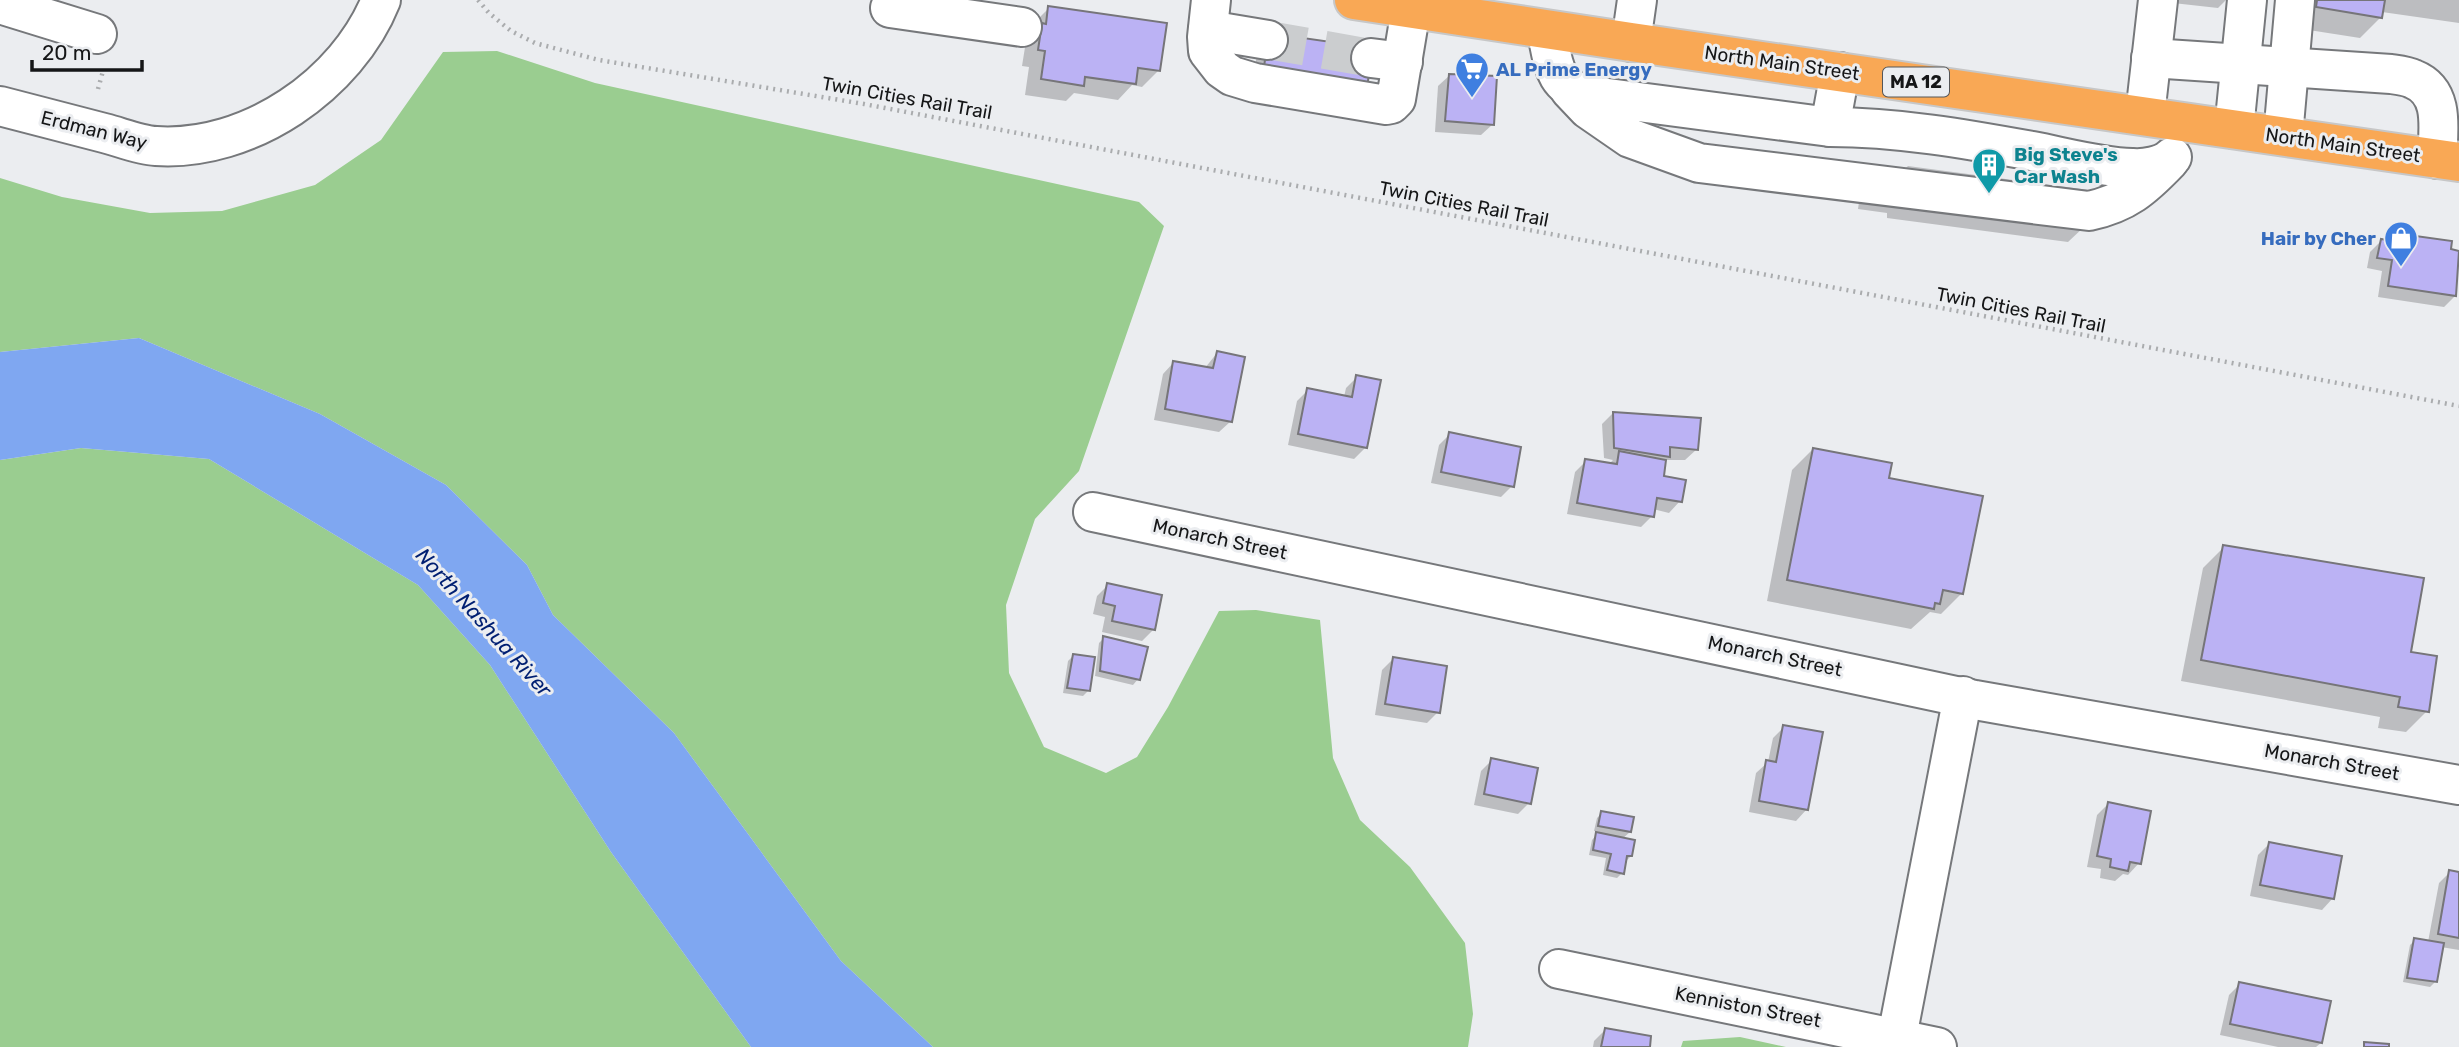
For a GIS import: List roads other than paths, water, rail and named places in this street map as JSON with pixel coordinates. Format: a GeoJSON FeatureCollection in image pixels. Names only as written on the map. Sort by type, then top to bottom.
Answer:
{"type":"FeatureCollection","features":[{"type":"Feature","properties":{"kind":"highway","name":"North Main Street"},"geometry":{"type":"LineString","coordinates":[[1354,0],[1411,9],[1452,7],[1524,18],[1631,43],[2448,160]]}},
{"type":"Feature","properties":{"kind":"street","name":"Erdman Way"},"geometry":{"type":"LineString","coordinates":[[0,106],[155,146],[207,143],[251,129],[293,106],[359,42],[381,0]]}},
{"type":"Feature","properties":{"kind":"street"},"geometry":{"type":"LineString","coordinates":[[1631,43],[1637,0]]}},
{"type":"Feature","properties":{"kind":"street"},"geometry":{"type":"LineString","coordinates":[[2145,115],[2158,0]]}},
{"type":"Feature","properties":{"kind":"street"},"geometry":{"type":"LineString","coordinates":[[1524,18],[1560,79],[1588,109],[1630,138],[1699,163],[2089,211],[2119,203],[2143,187],[2169,161],[2218,126],[2241,65],[2247,0]]}},
{"type":"Feature","properties":{"kind":"street"},"geometry":{"type":"LineString","coordinates":[[2283,136],[2295,0]]}},
{"type":"Feature","properties":{"kind":"street"},"geometry":{"type":"LineString","coordinates":[[0,4],[97,34]]}},
{"type":"Feature","properties":{"kind":"street"},"geometry":{"type":"LineString","coordinates":[[890,8],[956,9],[1021,27]]}},
{"type":"Feature","properties":{"kind":"street"},"geometry":{"type":"LineString","coordinates":[[1268,40],[1209,15],[1209,51],[1213,59],[1232,76],[1255,83],[1386,106],[1396,99],[1387,60],[1411,9]]}},
{"type":"Feature","properties":{"kind":"street"},"geometry":{"type":"LineString","coordinates":[[2151,58],[2391,74],[2415,79],[2431,92],[2438,107],[2448,160]]}},
{"type":"Feature","properties":{"kind":"street"},"geometry":{"type":"LineString","coordinates":[[1830,127],[1840,72]]}},
{"type":"Feature","properties":{"kind":"street"},"geometry":{"type":"LineString","coordinates":[[1570,90],[1585,95],[1830,127],[1894,130],[2133,169],[2169,161]]}},
{"type":"Feature","properties":{"kind":"street","name":"Monarch Street"},"geometry":{"type":"LineString","coordinates":[[1093,512],[1963,696],[2459,785]]}},
{"type":"Feature","properties":{"kind":"street"},"geometry":{"type":"LineString","coordinates":[[1897,1037],[1963,696]]}},
{"type":"Feature","properties":{"kind":"street","name":"Kenniston Street"},"geometry":{"type":"LineString","coordinates":[[1559,969],[1937,1047]]}},
{"type":"Feature","properties":{"kind":"water","name":"North Nashua River"},"geometry":{"type":"Polygon","coordinates":[[[139,338],[320,414],[446,485],[527,565],[553,615],[674,733],[841,961],[933,1047],[751,1047],[611,852],[490,665],[418,585],[209,459],[81,448],[0,460],[0,352],[139,338]]]}},
{"type":"Feature","properties":{"kind":"tunnel"},"geometry":{"type":"LineString","coordinates":[[1268,40],[1371,58]]}},
{"type":"Feature","properties":{"kind":"place","name":"AL Prime Energy"},"geometry":{"type":"Point","coordinates":[1472,99]}},
{"type":"Feature","properties":{"kind":"place","name":"Big Steve's Car Wash"},"geometry":{"type":"Point","coordinates":[1989,195]}},
{"type":"Feature","properties":{"kind":"place","name":"Hair by Cher"},"geometry":{"type":"Point","coordinates":[2401,268]}}]}
